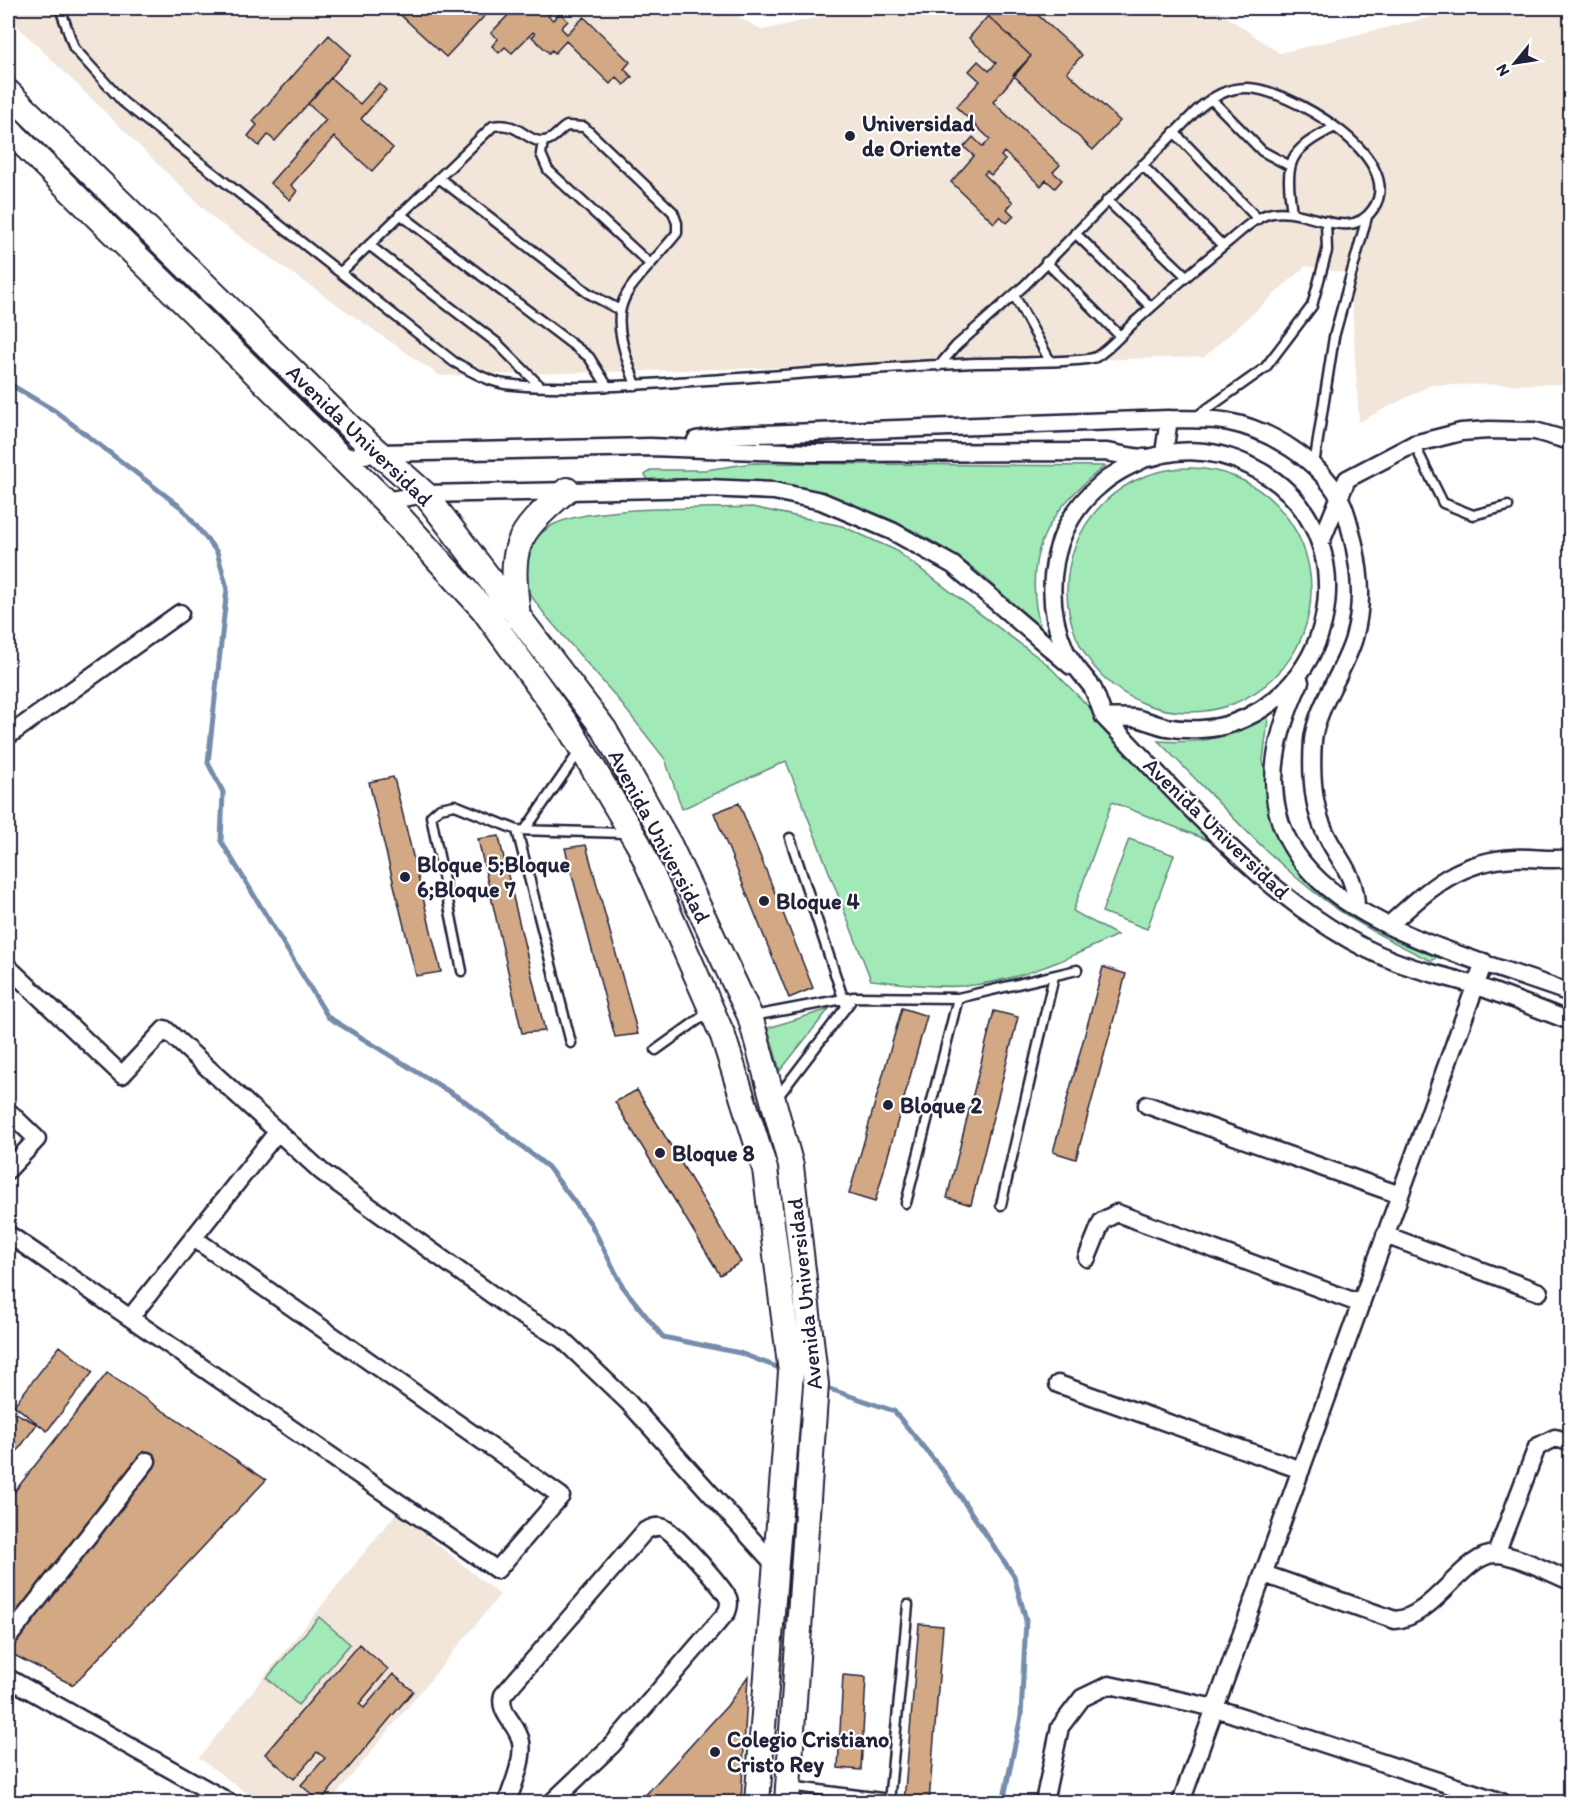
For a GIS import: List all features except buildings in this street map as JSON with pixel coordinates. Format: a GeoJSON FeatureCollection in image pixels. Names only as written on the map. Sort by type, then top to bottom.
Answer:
{"type":"FeatureCollection","features":[{"type":"Feature","properties":{"kind":"street","name":"Avenida Universidad"},"geometry":{"type":"LineString","coordinates":[[8,92],[425,495],[604,729],[670,846],[750,1016],[791,1166],[816,1384],[787,1794]]}},
{"type":"Feature","properties":{"kind":"street","name":"Avenida Universidad"},"geometry":{"type":"LineString","coordinates":[[8,129],[385,501],[483,609],[582,748],[632,833],[712,1010],[723,1036],[765,1169],[791,1372],[757,1803]]}},
{"type":"Feature","properties":{"kind":"street"},"geometry":{"type":"LineString","coordinates":[[650,447],[734,435],[1169,419],[1229,422],[1282,441],[1314,465],[1339,497],[1350,528],[1361,577],[1361,606],[1353,642],[1313,738],[1313,783],[1323,829],[1352,875],[1356,890],[1356,908]]}},
{"type":"Feature","properties":{"kind":"street"},"geometry":{"type":"LineString","coordinates":[[1164,453],[1169,419]]}},
{"type":"Feature","properties":{"kind":"street"},"geometry":{"type":"LineString","coordinates":[[1321,542],[1347,479],[1413,444],[1461,432],[1489,430],[1535,431],[1570,441]]}},
{"type":"Feature","properties":{"kind":"street"},"geometry":{"type":"LineString","coordinates":[[341,458],[379,453],[650,447],[813,453],[1106,452],[1146,458]]}},
{"type":"Feature","properties":{"kind":"street"},"geometry":{"type":"LineString","coordinates":[[1164,453],[1210,453],[1254,467],[1290,495],[1305,513],[1321,542],[1328,577],[1325,622],[1309,664],[1288,689],[1262,710],[1232,723],[1189,729],[1167,728],[1136,718],[1104,717],[1093,689],[1066,652],[1057,628],[1052,602],[1052,576],[1057,551],[1066,527],[1080,505],[1098,486],[1119,471],[1146,458],[1164,453]]}},
{"type":"Feature","properties":{"kind":"street"},"geometry":{"type":"LineString","coordinates":[[385,501],[425,495],[707,488],[774,491],[821,501],[892,531],[953,565],[1080,674]]}},
{"type":"Feature","properties":{"kind":"street"},"geometry":{"type":"LineString","coordinates":[[518,617],[513,571],[519,538],[542,512],[567,490]]}},
{"type":"Feature","properties":{"kind":"street"},"geometry":{"type":"LineString","coordinates":[[8,736],[180,613]]}},
{"type":"Feature","properties":{"kind":"street","name":"Avenida Universidad"},"geometry":{"type":"LineString","coordinates":[[1309,664],[1284,716],[1278,737],[1273,794],[1280,825],[1300,861],[1327,890],[1388,926],[1570,993]]}},
{"type":"Feature","properties":{"kind":"street","name":"Avenida Universidad"},"geometry":{"type":"LineString","coordinates":[[1104,717],[1212,829],[1281,893],[1346,936],[1394,961],[1476,986],[1570,1021]]}},
{"type":"Feature","properties":{"kind":"street"},"geometry":{"type":"LineString","coordinates":[[1388,926],[1426,891],[1467,866],[1516,858],[1552,861],[1570,858]]}},
{"type":"Feature","properties":{"kind":"street"},"geometry":{"type":"LineString","coordinates":[[1181,1803],[1484,962]]}},
{"type":"Feature","properties":{"kind":"street"},"geometry":{"type":"LineString","coordinates":[[8,967],[122,1075],[165,1029],[332,1179],[516,1312],[562,1339],[628,1402],[775,1565]]}},
{"type":"Feature","properties":{"kind":"street"},"geometry":{"type":"LineString","coordinates":[[1147,1105],[1400,1196]]}},
{"type":"Feature","properties":{"kind":"street"},"geometry":{"type":"LineString","coordinates":[[8,1111],[37,1139],[8,1170]]}},
{"type":"Feature","properties":{"kind":"street"},"geometry":{"type":"LineString","coordinates":[[130,1318],[195,1239],[278,1131]]}},
{"type":"Feature","properties":{"kind":"street"},"geometry":{"type":"LineString","coordinates":[[1087,1258],[1102,1221],[1117,1213],[1361,1304]]}},
{"type":"Feature","properties":{"kind":"street"},"geometry":{"type":"LineString","coordinates":[[8,1234],[497,1570],[561,1496],[195,1239]]}},
{"type":"Feature","properties":{"kind":"street"},"geometry":{"type":"LineString","coordinates":[[1385,1235],[1539,1292]]}},
{"type":"Feature","properties":{"kind":"street"},"geometry":{"type":"LineString","coordinates":[[1058,1384],[1301,1470]]}},
{"type":"Feature","properties":{"kind":"street"},"geometry":{"type":"LineString","coordinates":[[1497,1554],[1537,1447],[1555,1438],[1570,1442]]}},
{"type":"Feature","properties":{"kind":"street"},"geometry":{"type":"LineString","coordinates":[[8,1638],[147,1461]]}},
{"type":"Feature","properties":{"kind":"street"},"geometry":{"type":"LineString","coordinates":[[507,1803],[522,1747],[519,1733],[502,1707],[503,1695],[645,1531],[654,1527],[665,1528],[692,1554],[725,1594],[729,1603],[727,1612],[612,1745],[552,1803]]}},
{"type":"Feature","properties":{"kind":"street"},"geometry":{"type":"LineString","coordinates":[[1264,1574],[1395,1620],[1411,1617],[1480,1559],[1497,1554],[1570,1581]]}},
{"type":"Feature","properties":{"kind":"street"},"geometry":{"type":"LineString","coordinates":[[8,1678],[230,1803]]}},
{"type":"Feature","properties":{"kind":"street"},"geometry":{"type":"LineString","coordinates":[[1044,1803],[1060,1726],[1082,1698],[1109,1685],[1215,1708],[1502,1803]]}},
{"type":"Feature","properties":{"kind":"lane"},"geometry":{"type":"LineString","coordinates":[[60,8],[74,48],[123,102],[342,271],[454,362],[483,378],[504,384],[608,387],[939,366],[1094,359],[1186,276],[1258,219],[1276,212],[1292,213],[1349,225],[1366,217]]}},
{"type":"Feature","properties":{"kind":"lane"},"geometry":{"type":"LineString","coordinates":[[939,366],[956,346],[1014,295],[1174,132],[1211,99],[1239,88],[1267,90],[1335,127],[1357,144],[1376,173],[1378,195],[1376,205],[1366,217],[1334,337],[1314,465]]}},
{"type":"Feature","properties":{"kind":"lane"},"geometry":{"type":"LineString","coordinates":[[1211,99],[1262,150],[1290,166]]}},
{"type":"Feature","properties":{"kind":"lane"},"geometry":{"type":"LineString","coordinates":[[342,271],[493,126],[509,125],[529,137],[543,141],[549,140],[567,126],[584,128],[673,212],[677,223],[676,233],[629,288],[620,310],[619,330],[636,385]]}},
{"type":"Feature","properties":{"kind":"lane"},"geometry":{"type":"LineString","coordinates":[[1292,213],[1288,171],[1290,166],[1304,144],[1335,127]]}},
{"type":"Feature","properties":{"kind":"lane"},"geometry":{"type":"LineString","coordinates":[[1174,132],[1258,219]]}},
{"type":"Feature","properties":{"kind":"lane"},"geometry":{"type":"LineString","coordinates":[[543,141],[541,154],[548,170],[650,264]]}},
{"type":"Feature","properties":{"kind":"lane"},"geometry":{"type":"LineString","coordinates":[[1142,165],[1223,246]]}},
{"type":"Feature","properties":{"kind":"lane"},"geometry":{"type":"LineString","coordinates":[[439,178],[588,293],[620,310]]}},
{"type":"Feature","properties":{"kind":"lane"},"geometry":{"type":"LineString","coordinates":[[1107,200],[1186,276]]}},
{"type":"Feature","properties":{"kind":"lane"},"geometry":{"type":"LineString","coordinates":[[400,214],[589,357],[608,387]]}},
{"type":"Feature","properties":{"kind":"lane"},"geometry":{"type":"LineString","coordinates":[[1192,420],[1265,368],[1312,306],[1327,251],[1326,221]]}},
{"type":"Feature","properties":{"kind":"lane"},"geometry":{"type":"LineString","coordinates":[[1075,233],[1151,308]]}},
{"type":"Feature","properties":{"kind":"lane"},"geometry":{"type":"LineString","coordinates":[[369,244],[497,344],[538,385]]}},
{"type":"Feature","properties":{"kind":"lane"},"geometry":{"type":"LineString","coordinates":[[1046,262],[1120,336]]}},
{"type":"Feature","properties":{"kind":"lane"},"geometry":{"type":"LineString","coordinates":[[1014,295],[1050,361]]}},
{"type":"Feature","properties":{"kind":"lane"},"geometry":{"type":"LineString","coordinates":[[1413,444],[1443,503],[1473,515],[1508,506]]}},
{"type":"Feature","properties":{"kind":"lane"},"geometry":{"type":"LineString","coordinates":[[571,1043],[521,830],[582,748]]}},
{"type":"Feature","properties":{"kind":"lane"},"geometry":{"type":"LineString","coordinates":[[462,971],[431,816],[440,808],[455,805],[521,830],[632,833]]}},
{"type":"Feature","properties":{"kind":"lane"},"geometry":{"type":"LineString","coordinates":[[790,838],[845,1003]]}},
{"type":"Feature","properties":{"kind":"lane"},"geometry":{"type":"LineString","coordinates":[[774,1102],[845,1003],[854,997],[958,998],[1077,970]]}},
{"type":"Feature","properties":{"kind":"lane"},"geometry":{"type":"LineString","coordinates":[[1001,1205],[1054,976]]}},
{"type":"Feature","properties":{"kind":"lane"},"geometry":{"type":"LineString","coordinates":[[906,1203],[958,998]]}},
{"type":"Feature","properties":{"kind":"lane"},"geometry":{"type":"LineString","coordinates":[[750,1016],[845,1003]]}},
{"type":"Feature","properties":{"kind":"lane"},"geometry":{"type":"LineString","coordinates":[[656,1050],[712,1010]]}},
{"type":"Feature","properties":{"kind":"lane"},"geometry":{"type":"LineString","coordinates":[[787,1794],[889,1801],[908,1605]]}},
{"type":"Feature","properties":{"kind":"shaded area","name":"Universidad de Oriente"},"geometry":{"type":"Polygon","coordinates":[[[8,8],[722,8],[762,30],[860,8],[1214,8],[1279,53],[1470,8],[1570,8],[1570,384],[1431,385],[1359,422],[1350,274],[1306,266],[1204,357],[440,376],[214,219],[8,17],[8,8]]]}},
{"type":"Feature","properties":{"kind":"shaded area"},"geometry":{"type":"Polygon","coordinates":[[[397,1512],[500,1595],[330,1802],[259,1802],[199,1758],[397,1512]]]}},
{"type":"Feature","properties":{"kind":"green space"},"geometry":{"type":"Polygon","coordinates":[[[753,463],[1105,466],[1067,501],[1053,519],[1043,539],[1036,560],[1034,582],[1036,607],[1042,634],[1000,591],[973,568],[897,522],[858,506],[779,487],[737,482],[649,481],[645,475],[651,470],[705,470],[753,463]]]}},
{"type":"Feature","properties":{"kind":"green space"},"geometry":{"type":"Polygon","coordinates":[[[1189,468],[1213,471],[1236,478],[1257,489],[1275,504],[1290,522],[1301,543],[1308,566],[1311,590],[1308,614],[1301,637],[1290,658],[1275,676],[1257,691],[1236,702],[1213,709],[1189,712],[1165,709],[1142,702],[1121,691],[1103,676],[1088,658],[1077,637],[1070,614],[1067,590],[1070,566],[1077,543],[1088,522],[1103,504],[1121,489],[1142,478],[1165,471],[1189,468]]]}},
{"type":"Feature","properties":{"kind":"green space"},"geometry":{"type":"Polygon","coordinates":[[[752,507],[842,526],[895,550],[1047,664],[1225,847],[1112,802],[1073,911],[1117,935],[1043,968],[984,984],[941,986],[871,980],[786,761],[682,809],[665,759],[617,698],[546,616],[526,589],[518,568],[527,549],[535,539],[551,526],[567,519],[590,514],[647,509],[752,507]]]}},
{"type":"Feature","properties":{"kind":"green space"},"geometry":{"type":"Polygon","coordinates":[[[1269,713],[1263,760],[1268,790],[1279,823],[1335,894],[1432,951],[1436,955],[1435,959],[1431,961],[1391,941],[1339,911],[1304,884],[1261,845],[1158,741],[1189,742],[1216,738],[1242,729],[1269,713]]]}},
{"type":"Feature","properties":{"kind":"green space"},"geometry":{"type":"Polygon","coordinates":[[[1129,839],[1174,855],[1147,929],[1102,912],[1129,839]]]}},
{"type":"Feature","properties":{"kind":"green space"},"geometry":{"type":"Polygon","coordinates":[[[829,1009],[780,1071],[768,1028],[829,1009]]]}},
{"type":"Feature","properties":{"kind":"green space"},"geometry":{"type":"Polygon","coordinates":[[[319,1617],[350,1644],[298,1705],[267,1678],[319,1617]]]}},
{"type":"Feature","properties":{"kind":"waterway"},"geometry":{"type":"LineString","coordinates":[[8,383],[55,411],[182,508],[217,552],[227,588],[208,763],[223,792],[221,841],[328,1017],[466,1102],[548,1167],[591,1224],[623,1287],[663,1337],[740,1353],[782,1369]]}},
{"type":"Feature","properties":{"kind":"waterway"},"geometry":{"type":"LineString","coordinates":[[821,1386],[894,1411],[943,1471],[1014,1576],[1026,1620],[1021,1716],[1003,1802]]}},
{"type":"Feature","properties":{"kind":"place","name":"Universidad de Oriente"},"geometry":{"type":"Point","coordinates":[850,136]}},
{"type":"Feature","properties":{"kind":"place","name":"Bloque 5;Bloque 6;Bloque 7"},"geometry":{"type":"Point","coordinates":[405,877]}},
{"type":"Feature","properties":{"kind":"place","name":"Bloque 4"},"geometry":{"type":"Point","coordinates":[764,901]}},
{"type":"Feature","properties":{"kind":"place","name":"Bloque 2"},"geometry":{"type":"Point","coordinates":[888,1105]}},
{"type":"Feature","properties":{"kind":"place","name":"Bloque 8"},"geometry":{"type":"Point","coordinates":[660,1153]}},
{"type":"Feature","properties":{"kind":"place","name":"Colegio Cristiano Cristo Rey"},"geometry":{"type":"Point","coordinates":[715,1752]}}]}
